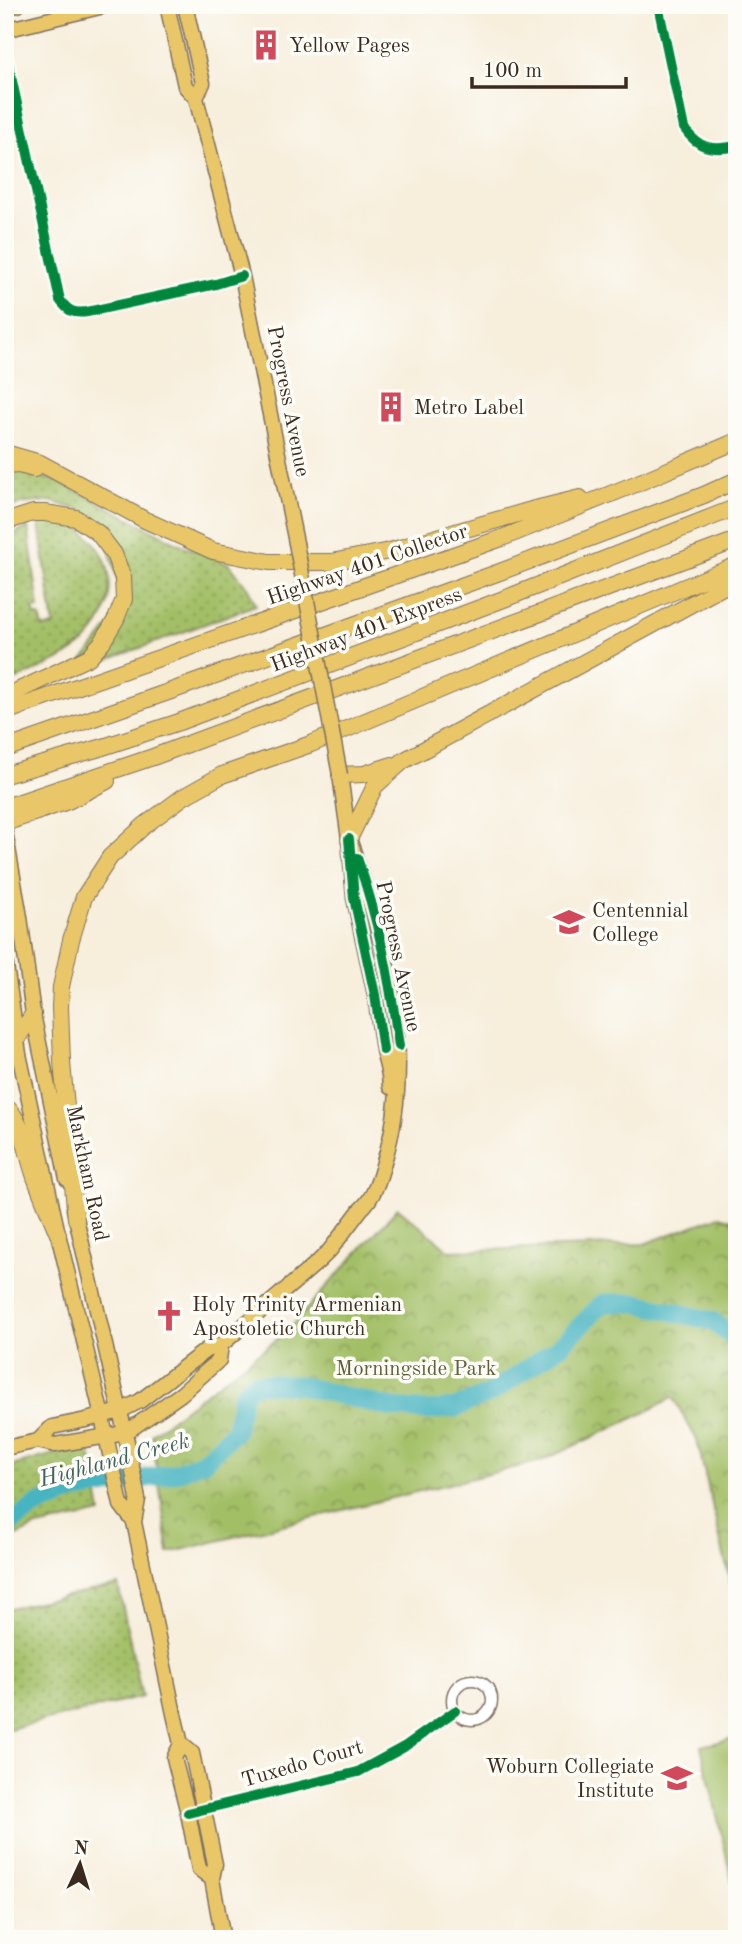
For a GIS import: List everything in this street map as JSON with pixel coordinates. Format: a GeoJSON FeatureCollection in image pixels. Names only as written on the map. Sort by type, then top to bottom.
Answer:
{"type":"FeatureCollection","features":[{"type":"Feature","properties":{"kind":"highway","name":"Highway 401 Collector"},"geometry":{"type":"LineString","coordinates":[[5,712],[502,538],[737,440]]}},
{"type":"Feature","properties":{"kind":"highway"},"geometry":{"type":"LineString","coordinates":[[5,453],[40,463],[145,520],[213,551],[268,562],[331,562],[390,551],[535,509],[633,485]]}},
{"type":"Feature","properties":{"kind":"highway"},"geometry":{"type":"LineString","coordinates":[[5,466],[19,465],[66,478]]}},
{"type":"Feature","properties":{"kind":"highway","name":"Highway 401 Express"},"geometry":{"type":"LineString","coordinates":[[9,748],[510,568],[737,480]]}},
{"type":"Feature","properties":{"kind":"highway","name":"Highway 401 Express"},"geometry":{"type":"LineString","coordinates":[[10,774],[179,722],[737,507]]}},
{"type":"Feature","properties":{"kind":"highway"},"geometry":{"type":"LineString","coordinates":[[5,522],[33,513],[76,518],[98,533],[114,554],[123,578],[124,599],[103,641],[89,657],[5,697]]}},
{"type":"Feature","properties":{"kind":"highway"},"geometry":{"type":"LineString","coordinates":[[5,823],[17,809],[68,801],[153,757],[737,540]]}},
{"type":"Feature","properties":{"kind":"highway"},"geometry":{"type":"LineString","coordinates":[[76,1219],[62,1062],[61,987],[71,940],[85,897],[110,857],[145,825],[183,797],[222,775],[312,744],[737,565]]}},
{"type":"Feature","properties":{"kind":"highway"},"geometry":{"type":"LineString","coordinates":[[340,775],[364,774],[403,761],[737,579]]}},
{"type":"Feature","properties":{"kind":"highway"},"geometry":{"type":"LineString","coordinates":[[349,839],[375,786],[403,761]]}},
{"type":"Feature","properties":{"kind":"highway"},"geometry":{"type":"LineString","coordinates":[[11,1043],[33,1014]]}},
{"type":"Feature","properties":{"kind":"highway"},"geometry":{"type":"LineString","coordinates":[[5,1105],[11,1110],[20,1129],[34,1175],[58,1234]]}},
{"type":"Feature","properties":{"kind":"main road"},"geometry":{"type":"LineString","coordinates":[[5,8],[18,5]]}},
{"type":"Feature","properties":{"kind":"main road"},"geometry":{"type":"LineString","coordinates":[[5,30],[108,5]]}},
{"type":"Feature","properties":{"kind":"main road","name":"Progress Avenue"},"geometry":{"type":"LineString","coordinates":[[167,5],[185,86],[196,98],[242,276],[340,775],[354,898],[383,1050],[395,1074]]}},
{"type":"Feature","properties":{"kind":"main road","name":"Progress Avenue"},"geometry":{"type":"LineString","coordinates":[[185,5],[203,83],[196,98]]}},
{"type":"Feature","properties":{"kind":"main road","name":"Markham Road"},"geometry":{"type":"LineString","coordinates":[[5,831],[33,1014],[137,1491],[134,1522],[181,1744],[174,1758],[199,1869],[212,1879]]}},
{"type":"Feature","properties":{"kind":"main road","name":"Progress Avenue"},"geometry":{"type":"LineString","coordinates":[[38,1441],[52,1427],[120,1411],[140,1401],[206,1350],[221,1345],[320,1261],[367,1204],[380,1176],[391,1139],[399,1046],[389,978],[369,893],[349,839]]}},
{"type":"Feature","properties":{"kind":"main road","name":"Markham Road"},"geometry":{"type":"LineString","coordinates":[[5,959],[11,1043],[102,1416],[121,1505],[134,1522]]}},
{"type":"Feature","properties":{"kind":"main road"},"geometry":{"type":"LineString","coordinates":[[370,971],[389,978]]}},
{"type":"Feature","properties":{"kind":"main road","name":"Progress Avenue"},"geometry":{"type":"LineString","coordinates":[[5,1448],[38,1441],[55,1445],[125,1433],[181,1394],[219,1360],[221,1345]]}},
{"type":"Feature","properties":{"kind":"main road","name":"Markham Road"},"geometry":{"type":"LineString","coordinates":[[181,1744],[192,1753],[215,1864],[212,1879],[223,1939]]}},
{"type":"Feature","properties":{"kind":"street"},"geometry":{"type":"LineString","coordinates":[[658,5],[684,128],[700,145],[724,149],[737,146]]}},
{"type":"Feature","properties":{"kind":"street"},"geometry":{"type":"LineString","coordinates":[[5,49],[61,300],[67,310],[75,314],[87,312],[242,276]]}},
{"type":"Feature","properties":{"kind":"street","name":"Tuxedo Court"},"geometry":{"type":"LineString","coordinates":[[188,1813],[358,1772],[404,1747],[455,1711]]}},
{"type":"Feature","properties":{"kind":"green space"},"geometry":{"type":"Polygon","coordinates":[[[21,470],[60,482],[177,543],[229,564],[248,588],[256,605],[81,670],[80,665],[125,606],[103,528],[77,509],[50,501],[19,504],[5,510],[5,473],[21,470]]]}},
{"type":"Feature","properties":{"kind":"green space"},"geometry":{"type":"Polygon","coordinates":[[[38,517],[75,525],[91,539],[106,562],[110,588],[108,601],[98,626],[82,644],[50,664],[5,684],[5,538],[28,527],[39,608],[33,609],[35,616],[40,616],[43,628],[54,626],[38,517]]]}},
{"type":"Feature","properties":{"kind":"green space","name":"Morningside Park"},"geometry":{"type":"Polygon","coordinates":[[[398,1208],[450,1251],[644,1244],[720,1216],[737,1221],[737,1611],[697,1440],[673,1397],[541,1461],[169,1553],[152,1434],[285,1333],[398,1208]]]}},
{"type":"Feature","properties":{"kind":"green space"},"geometry":{"type":"Polygon","coordinates":[[[65,1451],[90,1452],[101,1513],[33,1528],[5,1542],[5,1468],[65,1451]]]}},
{"type":"Feature","properties":{"kind":"green space"},"geometry":{"type":"Polygon","coordinates":[[[118,1585],[142,1697],[5,1730],[5,1609],[118,1585]]]}},
{"type":"Feature","properties":{"kind":"green space"},"geometry":{"type":"Polygon","coordinates":[[[737,1738],[737,1901],[701,1746],[737,1738]]]}},
{"type":"Feature","properties":{"kind":"waterway","name":"Highland Creek"},"geometry":{"type":"LineString","coordinates":[[5,1527],[37,1505],[74,1491],[175,1473],[204,1461],[235,1431],[243,1394],[254,1383],[298,1385],[392,1408],[427,1411],[455,1408],[491,1393],[559,1347],[603,1303],[637,1303],[712,1321],[737,1340]]}},
{"type":"Feature","properties":{"kind":"cycle path"},"geometry":{"type":"LineString","coordinates":[[658,5],[684,128],[695,140],[707,147],[737,146]]}},
{"type":"Feature","properties":{"kind":"cycle path"},"geometry":{"type":"LineString","coordinates":[[5,49],[60,300],[66,307],[78,313],[87,312],[242,276]]}},
{"type":"Feature","properties":{"kind":"cycle path"},"geometry":{"type":"LineString","coordinates":[[349,839],[354,898],[375,995],[383,1050]]}},
{"type":"Feature","properties":{"kind":"cycle path"},"geometry":{"type":"LineString","coordinates":[[357,858],[383,951],[399,1046]]}},
{"type":"Feature","properties":{"kind":"cycle path"},"geometry":{"type":"LineString","coordinates":[[188,1813],[358,1772],[404,1747],[455,1711]]}},
{"type":"Feature","properties":{"kind":"place","name":"Yellow Pages"},"geometry":{"type":"Point","coordinates":[266,45]}},
{"type":"Feature","properties":{"kind":"place","name":"Metro Label"},"geometry":{"type":"Point","coordinates":[391,407]}},
{"type":"Feature","properties":{"kind":"place","name":"Centennial College"},"geometry":{"type":"Point","coordinates":[569,922]}},
{"type":"Feature","properties":{"kind":"place","name":"Holy Trinity Armenian Apostoletic Church"},"geometry":{"type":"Point","coordinates":[169,1316]}},
{"type":"Feature","properties":{"kind":"place","name":"Woburn Collegiate Institute"},"geometry":{"type":"Point","coordinates":[677,1778]}}]}
